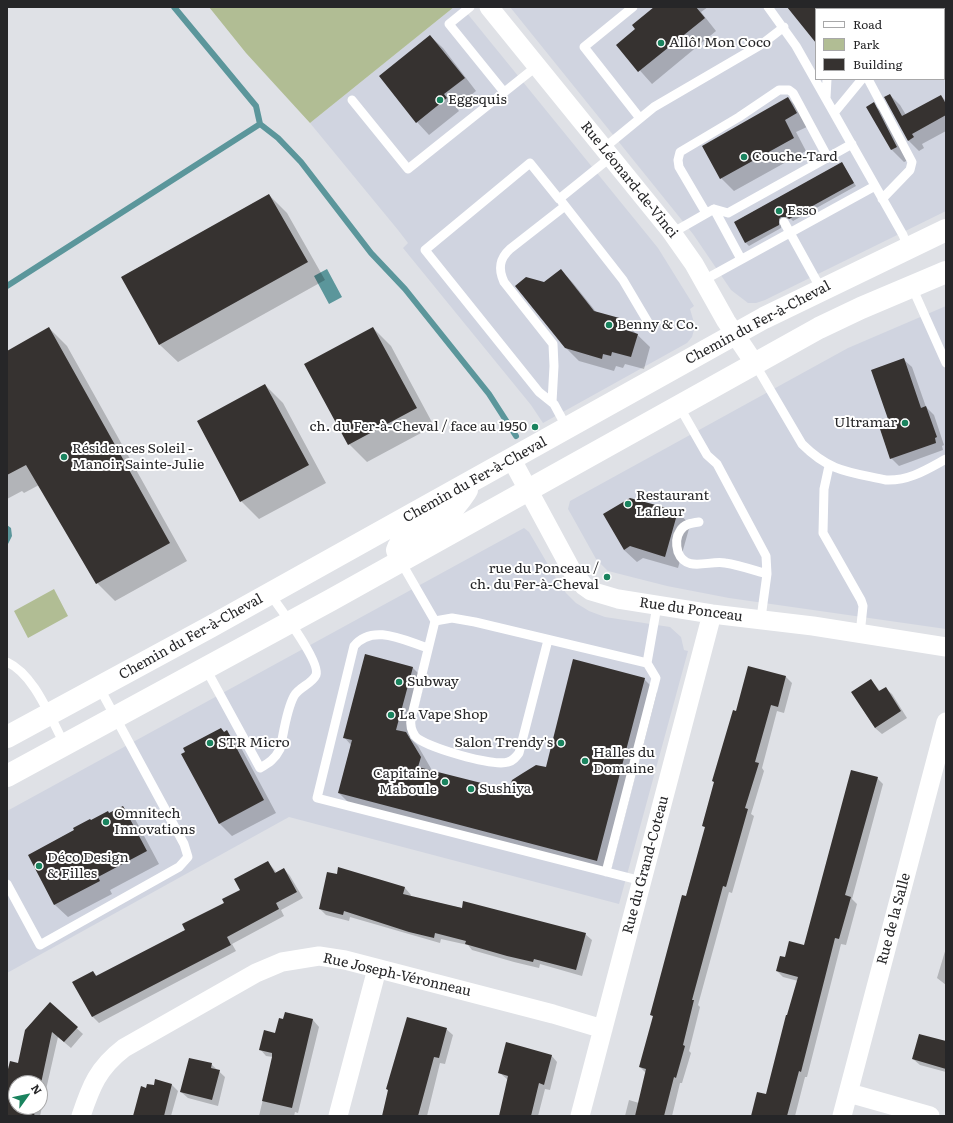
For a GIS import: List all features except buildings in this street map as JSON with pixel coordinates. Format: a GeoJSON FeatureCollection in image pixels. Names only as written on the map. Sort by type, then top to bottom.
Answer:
{"type":"FeatureCollection","features":[{"type":"Feature","properties":{"kind":"street","name":"Rue Léonard-de-Vinci"},"geometry":{"type":"LineString","coordinates":[[493,8],[537,66],[672,233],[704,280],[754,364]]}},
{"type":"Feature","properties":{"kind":"street","name":"Chemin du Fer-à-Cheval"},"geometry":{"type":"LineString","coordinates":[[7,736],[270,594],[735,334],[821,289],[946,230]]}},
{"type":"Feature","properties":{"kind":"street"},"geometry":{"type":"LineString","coordinates":[[7,776],[401,562],[754,364],[845,315],[946,272]]}},
{"type":"Feature","properties":{"kind":"street","name":"Rue du Ponceau"},"geometry":{"type":"LineString","coordinates":[[512,460],[572,571],[584,586],[605,597],[712,614],[761,618],[946,647]]}},
{"type":"Feature","properties":{"kind":"street"},"geometry":{"type":"LineString","coordinates":[[401,562],[397,550],[401,542],[453,509],[472,482]]}},
{"type":"Feature","properties":{"kind":"street","name":"Rue du Grand-Coteau"},"geometry":{"type":"LineString","coordinates":[[580,1116],[712,614]]}},
{"type":"Feature","properties":{"kind":"street","name":"Rue de la Salle"},"geometry":{"type":"LineString","coordinates":[[842,1116],[946,722]]}},
{"type":"Feature","properties":{"kind":"street","name":"Rue Joseph-Véronneau"},"geometry":{"type":"LineString","coordinates":[[81,1116],[96,1077],[107,1062],[118,1052],[130,1043],[256,974],[282,962],[319,956],[345,960],[553,1014],[602,1030]]}},
{"type":"Feature","properties":{"kind":"street"},"geometry":{"type":"LineString","coordinates":[[338,1116],[377,969]]}},
{"type":"Feature","properties":{"kind":"street"},"geometry":{"type":"LineString","coordinates":[[849,1093],[930,1116]]}},
{"type":"Feature","properties":{"kind":"lane"},"geometry":{"type":"LineString","coordinates":[[470,7],[449,24],[504,92]]}},
{"type":"Feature","properties":{"kind":"lane"},"geometry":{"type":"LineString","coordinates":[[633,7],[584,47],[639,117]]}},
{"type":"Feature","properties":{"kind":"lane"},"geometry":{"type":"LineString","coordinates":[[768,7],[784,27],[814,73]]}},
{"type":"Feature","properties":{"kind":"lane"},"geometry":{"type":"LineString","coordinates":[[552,402],[554,366],[553,344],[504,282],[500,271],[503,257],[562,203],[639,117],[665,100],[762,44],[784,27]]}},
{"type":"Feature","properties":{"kind":"lane"},"geometry":{"type":"LineString","coordinates":[[352,100],[408,169],[537,66]]}},
{"type":"Feature","properties":{"kind":"lane"},"geometry":{"type":"LineString","coordinates":[[817,80],[903,235],[908,248]]}},
{"type":"Feature","properties":{"kind":"lane"},"geometry":{"type":"LineString","coordinates":[[826,98],[827,80]]}},
{"type":"Feature","properties":{"kind":"lane"},"geometry":{"type":"LineString","coordinates":[[834,112],[861,80]]}},
{"type":"Feature","properties":{"kind":"lane"},"geometry":{"type":"LineString","coordinates":[[869,80],[912,162],[910,170],[882,199]]}},
{"type":"Feature","properties":{"kind":"lane"},"geometry":{"type":"LineString","coordinates":[[741,259],[679,167],[678,160],[680,152],[690,144],[739,117],[779,90],[788,90],[793,94],[828,158]]}},
{"type":"Feature","properties":{"kind":"lane"},"geometry":{"type":"LineString","coordinates":[[672,233],[710,211],[728,213],[852,144]]}},
{"type":"Feature","properties":{"kind":"lane"},"geometry":{"type":"LineString","coordinates":[[567,429],[552,402],[539,392],[425,250],[530,163],[623,280],[652,329]]}},
{"type":"Feature","properties":{"kind":"lane"},"geometry":{"type":"LineString","coordinates":[[704,280],[875,186]]}},
{"type":"Feature","properties":{"kind":"lane"},"geometry":{"type":"LineString","coordinates":[[768,191],[773,200]]}},
{"type":"Feature","properties":{"kind":"lane"},"geometry":{"type":"LineString","coordinates":[[784,222],[821,289]]}},
{"type":"Feature","properties":{"kind":"lane"},"geometry":{"type":"LineString","coordinates":[[912,287],[946,363]]}},
{"type":"Feature","properties":{"kind":"lane"},"geometry":{"type":"LineString","coordinates":[[754,364],[802,444],[820,461],[829,466],[886,480],[894,480],[914,476],[946,459]]}},
{"type":"Feature","properties":{"kind":"lane"},"geometry":{"type":"LineString","coordinates":[[679,406],[707,455],[717,464],[764,548],[767,563],[767,574],[761,618]]}},
{"type":"Feature","properties":{"kind":"lane"},"geometry":{"type":"LineString","coordinates":[[829,466],[824,489],[823,532],[861,600],[863,606],[860,634]]}},
{"type":"Feature","properties":{"kind":"lane"},"geometry":{"type":"LineString","coordinates":[[699,522],[684,527],[678,535],[677,549],[679,555],[688,563],[699,565],[725,563],[767,574]]}},
{"type":"Feature","properties":{"kind":"lane"},"geometry":{"type":"LineString","coordinates":[[401,562],[435,621],[411,719],[411,730],[429,746],[502,764],[509,762],[520,753],[548,640]]}},
{"type":"Feature","properties":{"kind":"lane"},"geometry":{"type":"LineString","coordinates":[[206,669],[260,768],[269,763],[280,749],[294,696],[313,679],[317,670],[312,657],[270,594]]}},
{"type":"Feature","properties":{"kind":"lane"},"geometry":{"type":"LineString","coordinates":[[606,872],[656,678],[647,663],[657,606]]}},
{"type":"Feature","properties":{"kind":"lane"},"geometry":{"type":"LineString","coordinates":[[435,621],[445,619],[460,620],[647,663]]}},
{"type":"Feature","properties":{"kind":"lane"},"geometry":{"type":"LineString","coordinates":[[428,648],[377,633],[363,638],[354,646],[317,798],[642,881]]}},
{"type":"Feature","properties":{"kind":"lane"},"geometry":{"type":"LineString","coordinates":[[7,662],[28,678],[65,745]]}},
{"type":"Feature","properties":{"kind":"lane"},"geometry":{"type":"LineString","coordinates":[[7,884],[40,945],[184,862],[188,857],[188,851],[99,687]]}},
{"type":"Feature","properties":{"kind":"shaded area"},"geometry":{"type":"Polygon","coordinates":[[[454,7],[462,7],[658,248],[694,306],[690,309],[695,326],[692,337],[687,343],[543,423],[531,405],[403,248],[408,243],[398,230],[310,123],[454,7]]]}},
{"type":"Feature","properties":{"kind":"shaded area"},"geometry":{"type":"Polygon","coordinates":[[[510,7],[946,7],[946,211],[765,300],[756,303],[748,303],[731,290],[693,234],[510,7]]]}},
{"type":"Feature","properties":{"kind":"shaded area"},"geometry":{"type":"Polygon","coordinates":[[[946,306],[946,629],[729,598],[667,586],[608,571],[596,559],[568,509],[570,501],[848,348],[946,306]]]}},
{"type":"Feature","properties":{"kind":"shaded area"},"geometry":{"type":"Polygon","coordinates":[[[524,528],[529,532],[566,593],[576,603],[589,611],[605,617],[670,627],[681,637],[684,650],[688,651],[619,904],[289,817],[7,973],[7,811],[524,528]]]}},
{"type":"Feature","properties":{"kind":"green space"},"geometry":{"type":"Polygon","coordinates":[[[209,7],[454,7],[310,123],[246,53],[209,7]]]}},
{"type":"Feature","properties":{"kind":"green space"},"geometry":{"type":"Polygon","coordinates":[[[54,589],[68,616],[28,638],[14,611],[54,589]]]}},
{"type":"Feature","properties":{"kind":"water"},"geometry":{"type":"Polygon","coordinates":[[[327,269],[342,297],[329,304],[314,276],[327,269]]]}},
{"type":"Feature","properties":{"kind":"water"},"geometry":{"type":"Polygon","coordinates":[[[7,525],[11,528],[12,536],[7,546],[7,525]]]}},
{"type":"Feature","properties":{"kind":"waterway"},"geometry":{"type":"LineString","coordinates":[[7,286],[260,124],[256,106],[174,7]]}},
{"type":"Feature","properties":{"kind":"waterway"},"geometry":{"type":"LineString","coordinates":[[260,124],[278,138],[301,162],[371,253],[405,289],[489,394],[516,436]]}},
{"type":"Feature","properties":{"kind":"place","name":"Allô! Mon Coco"},"geometry":{"type":"Point","coordinates":[661,43]}},
{"type":"Feature","properties":{"kind":"place","name":"Eggsquis"},"geometry":{"type":"Point","coordinates":[440,100]}},
{"type":"Feature","properties":{"kind":"place","name":"Couche-Tard"},"geometry":{"type":"Point","coordinates":[744,157]}},
{"type":"Feature","properties":{"kind":"place","name":"Esso"},"geometry":{"type":"Point","coordinates":[779,211]}},
{"type":"Feature","properties":{"kind":"place","name":"Benny & Co."},"geometry":{"type":"Point","coordinates":[609,325]}},
{"type":"Feature","properties":{"kind":"place","name":"Ultramar"},"geometry":{"type":"Point","coordinates":[905,423]}},
{"type":"Feature","properties":{"kind":"place","name":"ch. du Fer-à-Cheval / face au 1950"},"geometry":{"type":"Point","coordinates":[535,427]}},
{"type":"Feature","properties":{"kind":"place","name":"Résidences Soleil - Manoir Sainte-Julie"},"geometry":{"type":"Point","coordinates":[64,457]}},
{"type":"Feature","properties":{"kind":"place","name":"Restaurant Lafleur"},"geometry":{"type":"Point","coordinates":[628,504]}},
{"type":"Feature","properties":{"kind":"place","name":"rue du Ponceau / ch. du Fer-à-Cheval"},"geometry":{"type":"Point","coordinates":[607,577]}},
{"type":"Feature","properties":{"kind":"place","name":"Subway"},"geometry":{"type":"Point","coordinates":[399,682]}},
{"type":"Feature","properties":{"kind":"place","name":"La Vape Shop"},"geometry":{"type":"Point","coordinates":[391,715]}},
{"type":"Feature","properties":{"kind":"place","name":"STR Micro"},"geometry":{"type":"Point","coordinates":[210,743]}},
{"type":"Feature","properties":{"kind":"place","name":"Salon Trendy's"},"geometry":{"type":"Point","coordinates":[561,743]}},
{"type":"Feature","properties":{"kind":"place","name":"Halles du Domaine"},"geometry":{"type":"Point","coordinates":[585,761]}},
{"type":"Feature","properties":{"kind":"place","name":"Capitaine Maboule"},"geometry":{"type":"Point","coordinates":[445,782]}},
{"type":"Feature","properties":{"kind":"place","name":"Sushiya"},"geometry":{"type":"Point","coordinates":[471,789]}},
{"type":"Feature","properties":{"kind":"place","name":"Omnitech Innovations"},"geometry":{"type":"Point","coordinates":[106,822]}},
{"type":"Feature","properties":{"kind":"place","name":"Déco Design & Filles"},"geometry":{"type":"Point","coordinates":[39,866]}}]}
